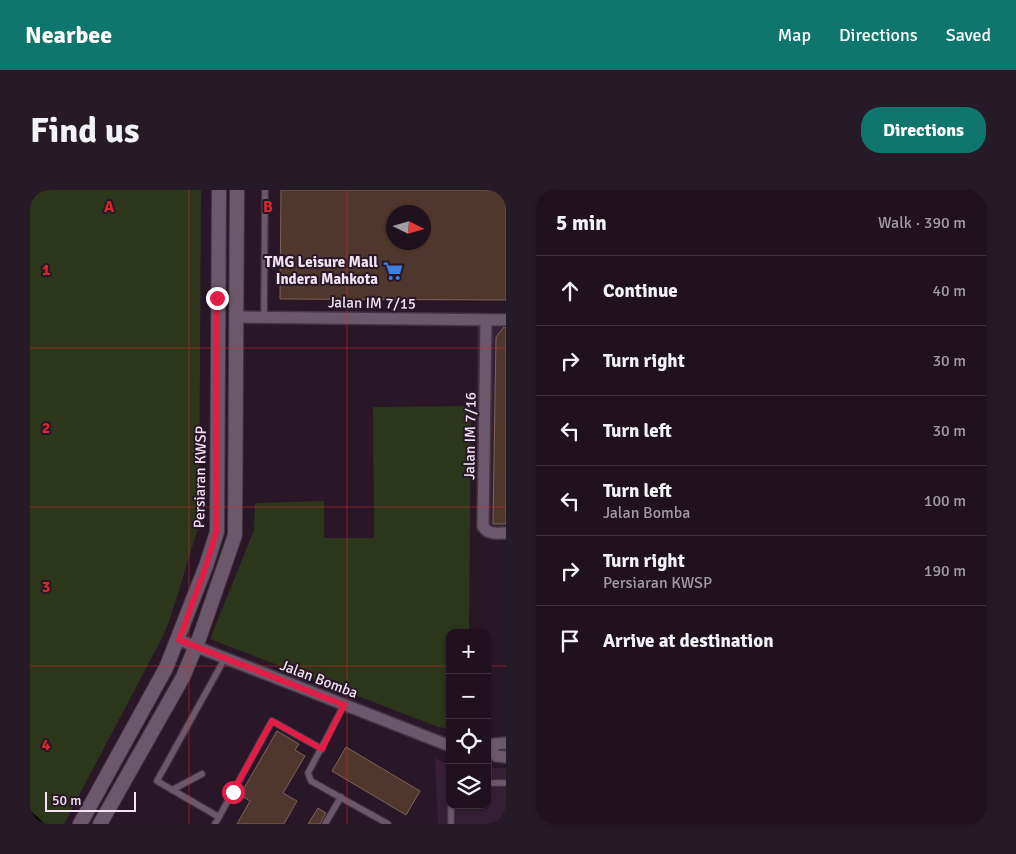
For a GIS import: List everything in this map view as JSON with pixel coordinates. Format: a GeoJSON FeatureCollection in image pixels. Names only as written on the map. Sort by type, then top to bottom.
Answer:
{"type":"FeatureCollection","features":[{"type":"Feature","properties":{"kind":"street","name":"Persiaran KWSP"},"geometry":{"type":"LineString","coordinates":[[80,824],[157,686],[179,640],[206,566],[216,532],[218,190]]}},
{"type":"Feature","properties":{"kind":"street"},"geometry":{"type":"LineString","coordinates":[[100,824],[178,685],[196,647],[235,535],[237,190]]}},
{"type":"Feature","properties":{"kind":"street"},"geometry":{"type":"LineString","coordinates":[[217,298],[237,298]]}},
{"type":"Feature","properties":{"kind":"street","name":"Jalan IM 7/15"},"geometry":{"type":"LineString","coordinates":[[237,318],[506,320]]}},
{"type":"Feature","properties":{"kind":"street","name":"Jalan IM 7/16"},"geometry":{"type":"LineString","coordinates":[[486,320],[483,526],[490,533],[506,533]]}},
{"type":"Feature","properties":{"kind":"street","name":"Jalan Bomba"},"geometry":{"type":"LineString","coordinates":[[179,640],[446,744]]}},
{"type":"Feature","properties":{"kind":"street"},"geometry":{"type":"LineString","coordinates":[[491,748],[494,744],[506,743]]}},
{"type":"Feature","properties":{"kind":"street"},"geometry":{"type":"LineString","coordinates":[[491,752],[496,756],[506,757]]}},
{"type":"Feature","properties":{"kind":"lane"},"geometry":{"type":"LineString","coordinates":[[264,317],[265,190]]}},
{"type":"Feature","properties":{"kind":"lane"},"geometry":{"type":"LineString","coordinates":[[219,816],[157,781],[225,658]]}},
{"type":"Feature","properties":{"kind":"lane"},"geometry":{"type":"LineString","coordinates":[[344,705],[308,773],[311,781],[388,824]]}},
{"type":"Feature","properties":{"kind":"lane"},"geometry":{"type":"LineString","coordinates":[[215,824],[272,721],[322,749]]}},
{"type":"Feature","properties":{"kind":"lane"},"geometry":{"type":"LineString","coordinates":[[172,790],[202,774]]}},
{"type":"Feature","properties":{"kind":"lane"},"geometry":{"type":"LineString","coordinates":[[491,783],[506,783]]}},
{"type":"Feature","properties":{"kind":"lane"},"geometry":{"type":"LineString","coordinates":[[325,824],[341,797]]}},
{"type":"Feature","properties":{"kind":"lane"},"geometry":{"type":"LineString","coordinates":[[451,809],[451,824]]}},
{"type":"Feature","properties":{"kind":"shaded area"},"geometry":{"type":"Polygon","coordinates":[[[477,326],[506,326],[506,538],[483,538],[476,530],[477,326]]]}},
{"type":"Feature","properties":{"kind":"shaded area"},"geometry":{"type":"Polygon","coordinates":[[[435,758],[446,763],[446,809],[491,809],[491,768],[506,768],[506,824],[438,824],[435,758]]]}},
{"type":"Feature","properties":{"kind":"green space"},"geometry":{"type":"Polygon","coordinates":[[[30,190],[201,190],[199,525],[163,636],[64,824],[30,824],[30,190]]]}},
{"type":"Feature","properties":{"kind":"green space"},"geometry":{"type":"Polygon","coordinates":[[[471,406],[469,629],[446,629],[446,728],[438,727],[210,639],[254,530],[255,503],[324,501],[324,538],[374,538],[373,407],[471,406]]]}},
{"type":"Feature","properties":{"kind":"building","name":"TMG Leisure Mall Indera Mahkota"},"geometry":{"type":"Polygon","coordinates":[[[281,190],[506,190],[506,300],[280,299],[281,190]]]}},
{"type":"Feature","properties":{"kind":"building"},"geometry":{"type":"Polygon","coordinates":[[[506,327],[506,524],[493,524],[496,337],[506,327]]]}},
{"type":"Feature","properties":{"kind":"building"},"geometry":{"type":"Polygon","coordinates":[[[277,731],[299,744],[295,750],[305,756],[283,793],[297,801],[284,824],[237,824],[250,801],[240,795],[277,731]]]}},
{"type":"Feature","properties":{"kind":"building"},"geometry":{"type":"Polygon","coordinates":[[[346,747],[420,791],[406,815],[332,771],[346,747]]]}},
{"type":"Feature","properties":{"kind":"building"},"geometry":{"type":"Polygon","coordinates":[[[318,808],[326,813],[320,824],[308,824],[318,808]]]}},
{"type":"Feature","properties":{"kind":"waterway"},"geometry":{"type":"LineString","coordinates":[[30,813],[42,824]]}},
{"type":"Feature","properties":{"kind":"place","name":"TMG Leisure Mall Indera Mahkota"},"geometry":{"type":"Point","coordinates":[393,271]}},
{"type":"Feature","properties":{"kind":"route"},"geometry":{"type":"LineString","coordinates":[[217,298],[216,532],[206,566],[179,640],[344,705],[322,749],[272,721],[233,792]]}}]}
